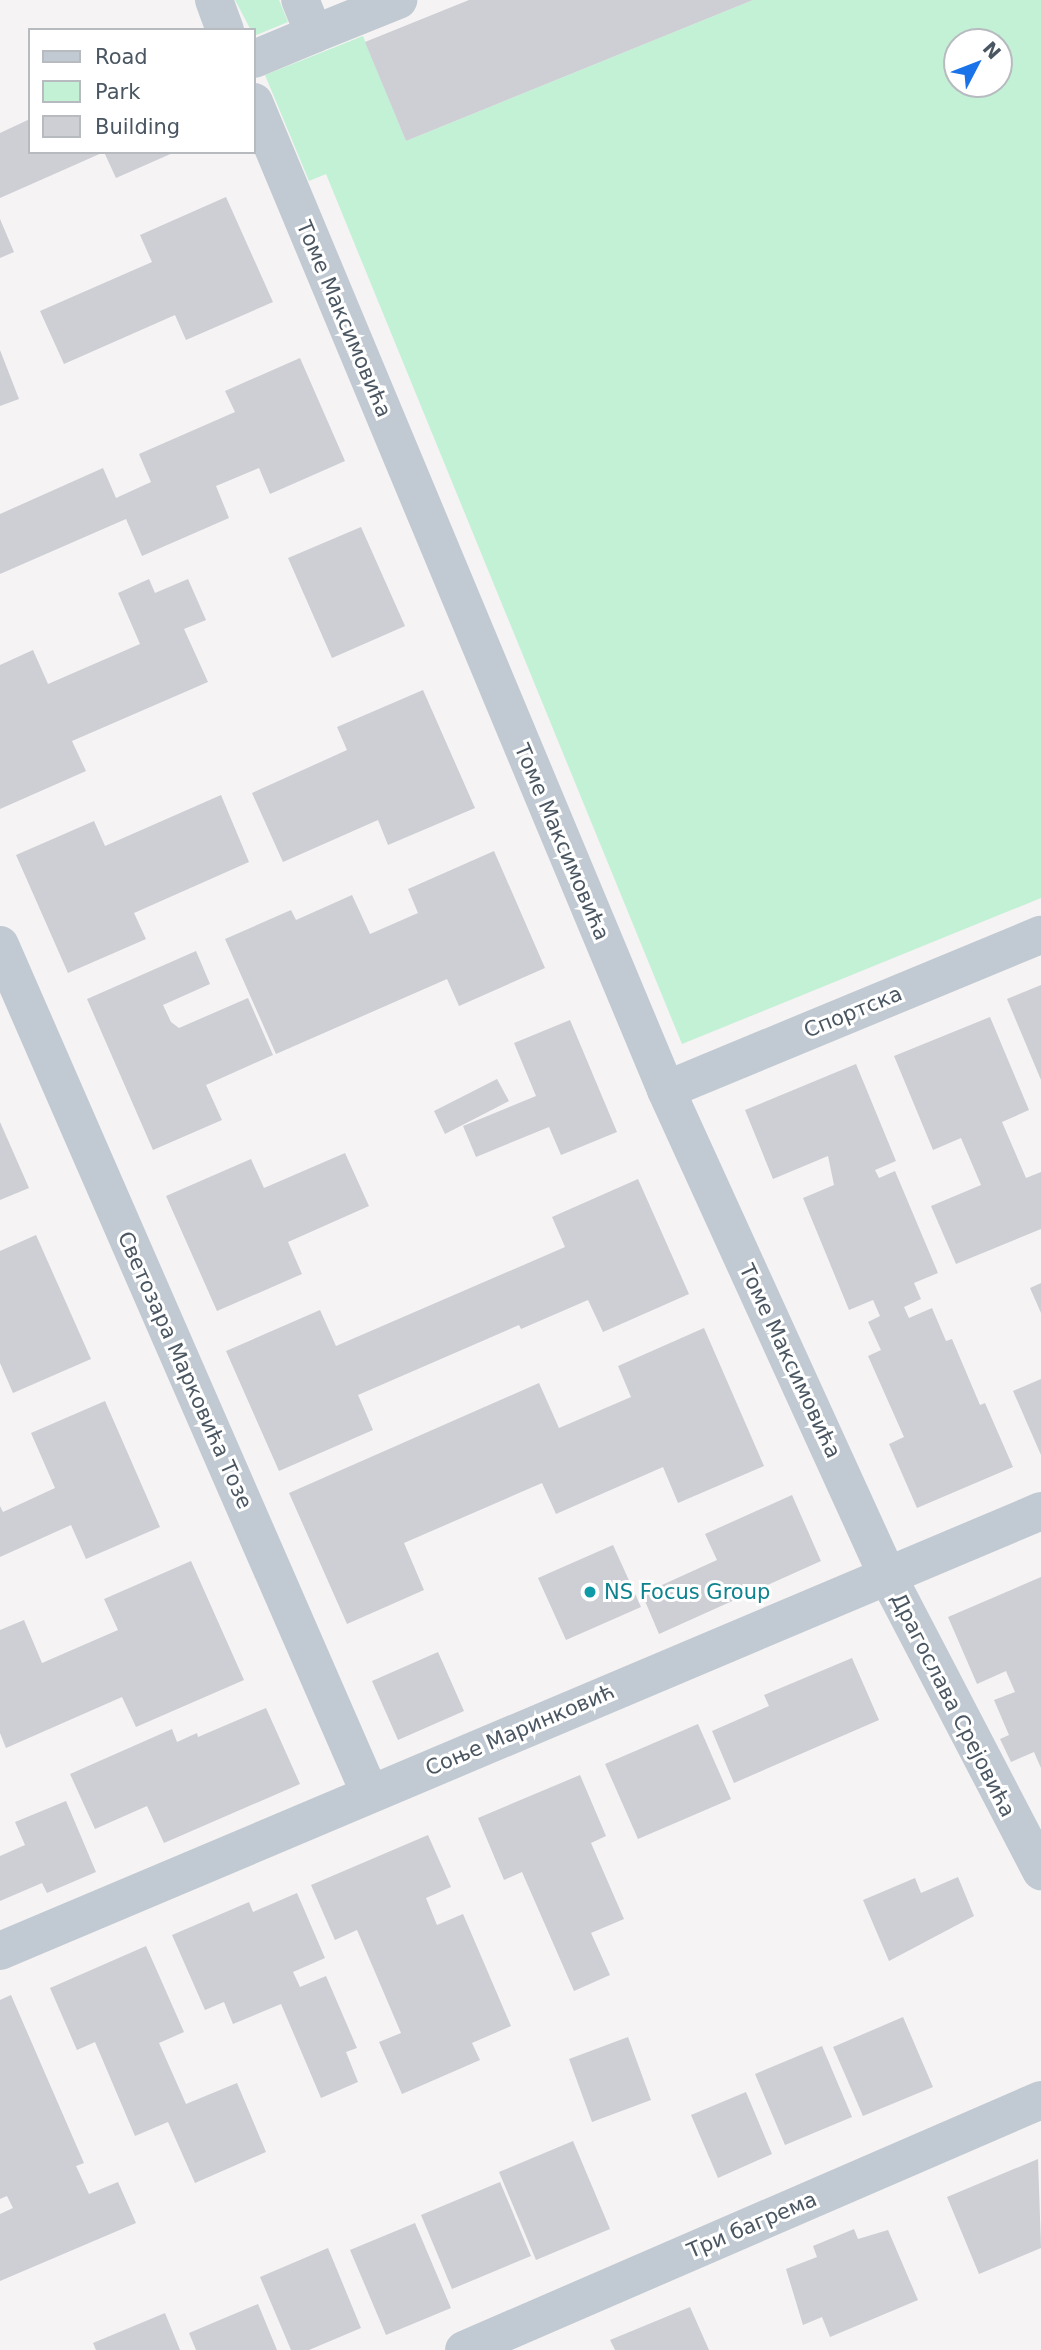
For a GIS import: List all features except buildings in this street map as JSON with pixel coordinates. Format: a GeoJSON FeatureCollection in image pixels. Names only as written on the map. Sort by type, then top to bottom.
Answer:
{"type":"FeatureCollection","features":[{"type":"Feature","properties":{"kind":"street"},"geometry":{"type":"LineString","coordinates":[[214,0],[224,28]]}},
{"type":"Feature","properties":{"kind":"street"},"geometry":{"type":"LineString","coordinates":[[256,57],[307,17],[398,0]]}},
{"type":"Feature","properties":{"kind":"street","name":"Томе Максимовића"},"geometry":{"type":"LineString","coordinates":[[256,107],[666,1090],[887,1575]]}},
{"type":"Feature","properties":{"kind":"street","name":"Спортска"},"geometry":{"type":"LineString","coordinates":[[666,1090],[1041,934]]}},
{"type":"Feature","properties":{"kind":"street","name":"Светозара Марковића Тозе"},"geometry":{"type":"LineString","coordinates":[[0,945],[370,1794]]}},
{"type":"Feature","properties":{"kind":"street","name":"Соње Маринковић"},"geometry":{"type":"LineString","coordinates":[[0,1951],[1041,1511]]}},
{"type":"Feature","properties":{"kind":"street","name":"Драгослава Срејовића"},"geometry":{"type":"LineString","coordinates":[[887,1575],[1041,1871]]}},
{"type":"Feature","properties":{"kind":"street","name":"Три багрема"},"geometry":{"type":"LineString","coordinates":[[464,2350],[1041,2100]]}},
{"type":"Feature","properties":{"kind":"green space"},"geometry":{"type":"Polygon","coordinates":[[[235,0],[279,0],[288,22],[256,35],[256,28],[250,28],[235,0]]]}},
{"type":"Feature","properties":{"kind":"green space"},"geometry":{"type":"Polygon","coordinates":[[[753,0],[1041,0],[1041,898],[682,1044],[326,174],[309,181],[265,75],[363,36],[406,141],[753,0]]]}},
{"type":"Feature","properties":{"kind":"place","name":"NS Focus Group"},"geometry":{"type":"Point","coordinates":[590,1592]}}]}
